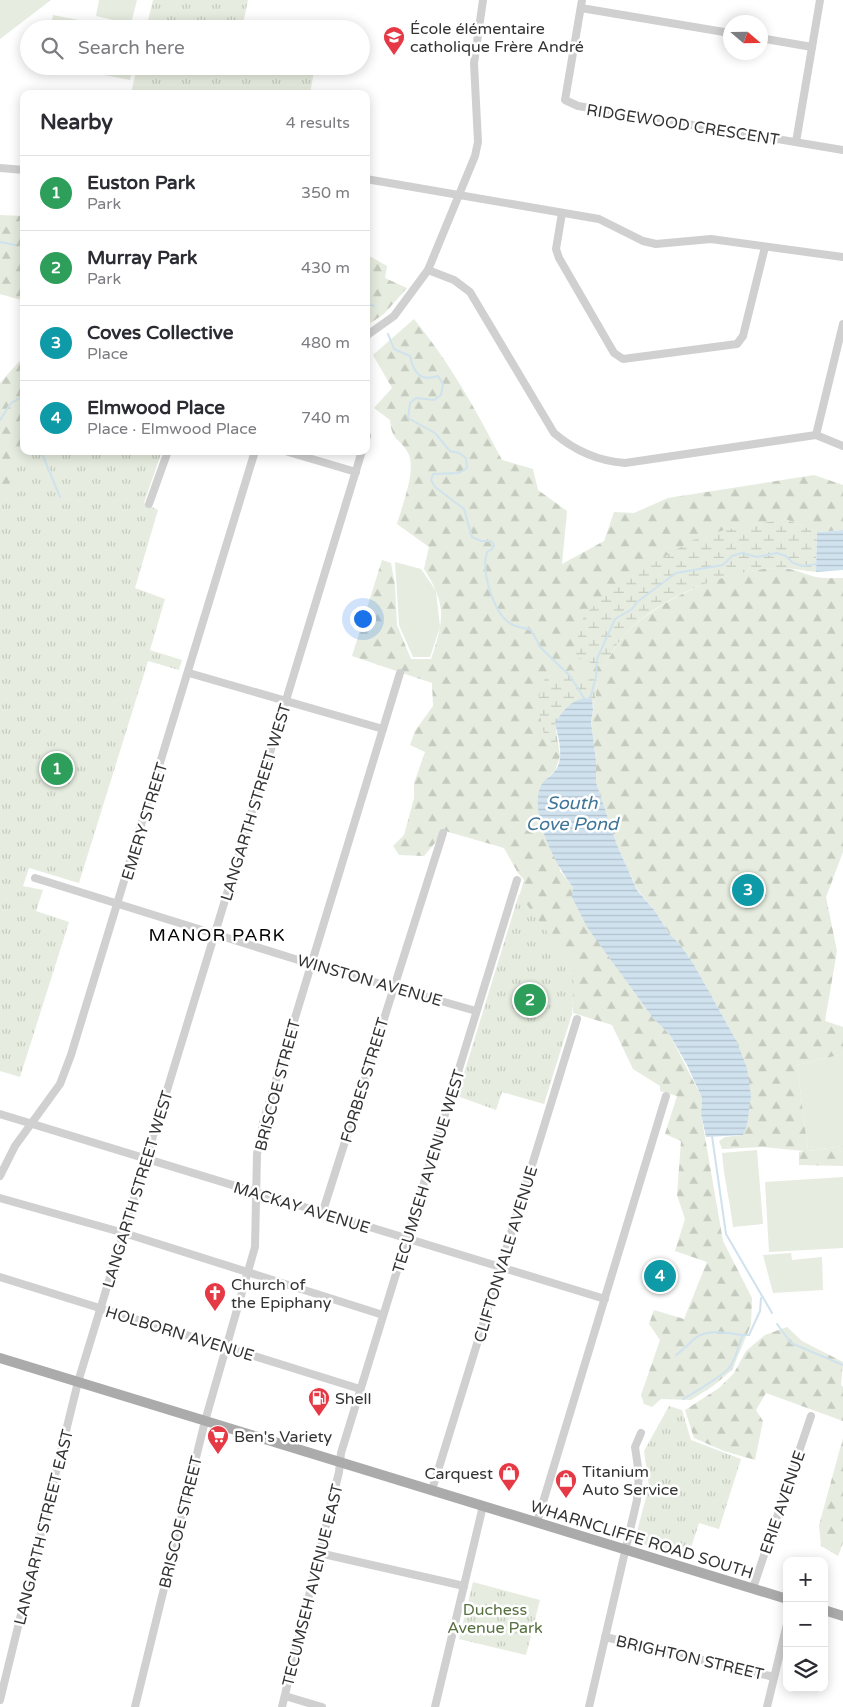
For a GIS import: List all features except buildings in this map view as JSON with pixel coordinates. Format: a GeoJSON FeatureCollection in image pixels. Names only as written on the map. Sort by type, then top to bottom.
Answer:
{"type":"FeatureCollection","features":[{"type":"Feature","properties":{"kind":"main road","name":"WHARNCLIFFE ROAD SOUTH"},"geometry":{"type":"LineString","coordinates":[[0,1358],[783,1598]]}},
{"type":"Feature","properties":{"kind":"main road"},"geometry":{"type":"LineString","coordinates":[[828,1611],[843,1616]]}},
{"type":"Feature","properties":{"kind":"street"},"geometry":{"type":"LineString","coordinates":[[370,333],[394,316],[428,270],[460,195],[478,142],[474,63],[483,0]]}},
{"type":"Feature","properties":{"kind":"street"},"geometry":{"type":"LineString","coordinates":[[796,142],[820,0]]}},
{"type":"Feature","properties":{"kind":"street"},"geometry":{"type":"LineString","coordinates":[[581,4],[723,32]]}},
{"type":"Feature","properties":{"kind":"street","name":"RIDGEWOOD CRESCENT"},"geometry":{"type":"LineString","coordinates":[[581,4],[565,100],[578,106],[843,150]]}},
{"type":"Feature","properties":{"kind":"street"},"geometry":{"type":"LineString","coordinates":[[768,39],[812,47]]}},
{"type":"Feature","properties":{"kind":"street"},"geometry":{"type":"LineString","coordinates":[[0,168],[20,170]]}},
{"type":"Feature","properties":{"kind":"street"},"geometry":{"type":"LineString","coordinates":[[370,180],[599,219],[643,241],[656,244],[711,239],[843,257]]}},
{"type":"Feature","properties":{"kind":"street"},"geometry":{"type":"LineString","coordinates":[[562,213],[556,249],[559,258],[614,353],[623,359],[737,344],[743,336],[766,247]]}},
{"type":"Feature","properties":{"kind":"street"},"geometry":{"type":"LineString","coordinates":[[428,270],[454,280],[470,292],[554,433],[569,446],[604,462],[625,463],[816,435],[843,446]]}},
{"type":"Feature","properties":{"kind":"street"},"geometry":{"type":"LineString","coordinates":[[816,435],[843,324]]}},
{"type":"Feature","properties":{"kind":"street"},"geometry":{"type":"LineString","coordinates":[[149,504],[167,455]]}},
{"type":"Feature","properties":{"kind":"street","name":"EMERY STREET"},"geometry":{"type":"LineString","coordinates":[[0,1176],[15,1146],[60,1084],[66,1069],[189,674],[254,455]]}},
{"type":"Feature","properties":{"kind":"street"},"geometry":{"type":"LineString","coordinates":[[299,455],[356,472]]}},
{"type":"Feature","properties":{"kind":"street","name":"LANGARTH STREET WEST"},"geometry":{"type":"LineString","coordinates":[[78,1382],[361,455]]}},
{"type":"Feature","properties":{"kind":"street","name":"BRISCOE STREET"},"geometry":{"type":"LineString","coordinates":[[135,1707],[205,1421],[228,1347],[255,1247],[258,1194],[257,1154],[263,1123],[400,672]]}},
{"type":"Feature","properties":{"kind":"street"},"geometry":{"type":"LineString","coordinates":[[189,674],[286,700],[383,730]]}},
{"type":"Feature","properties":{"kind":"street","name":"FORBES STREET"},"geometry":{"type":"LineString","coordinates":[[322,1214],[443,833]]}},
{"type":"Feature","properties":{"kind":"street","name":"WINSTON AVENUE"},"geometry":{"type":"LineString","coordinates":[[35,878],[118,906],[476,1011]]}},
{"type":"Feature","properties":{"kind":"street","name":"TECUMSEH AVENUE WEST"},"geometry":{"type":"LineString","coordinates":[[340,1462],[360,1389],[517,880]]}},
{"type":"Feature","properties":{"kind":"street","name":"CLIFTONVALE AVENUE"},"geometry":{"type":"LineString","coordinates":[[432,1490],[577,1018]]}},
{"type":"Feature","properties":{"kind":"street"},"geometry":{"type":"LineString","coordinates":[[537,1522],[666,1096]]}},
{"type":"Feature","properties":{"kind":"street","name":"MACKAY AVENUE"},"geometry":{"type":"LineString","coordinates":[[0,1114],[605,1299]]}},
{"type":"Feature","properties":{"kind":"street"},"geometry":{"type":"LineString","coordinates":[[0,1198],[124,1233],[383,1315]]}},
{"type":"Feature","properties":{"kind":"street","name":"HOLBORN AVENUE"},"geometry":{"type":"LineString","coordinates":[[0,1277],[360,1389]]}},
{"type":"Feature","properties":{"kind":"street","name":"LANGARTH STREET EAST"},"geometry":{"type":"LineString","coordinates":[[0,1700],[78,1382]]}},
{"type":"Feature","properties":{"kind":"street","name":"ERIE AVENUE"},"geometry":{"type":"LineString","coordinates":[[753,1588],[811,1416]]}},
{"type":"Feature","properties":{"kind":"street"},"geometry":{"type":"LineString","coordinates":[[589,1707],[640,1485],[640,1474],[634,1455],[641,1433]]}},
{"type":"Feature","properties":{"kind":"street","name":"TECUMSEH AVENUE EAST"},"geometry":{"type":"LineString","coordinates":[[282,1707],[340,1462]]}},
{"type":"Feature","properties":{"kind":"street"},"geometry":{"type":"LineString","coordinates":[[435,1707],[483,1506]]}},
{"type":"Feature","properties":{"kind":"street"},"geometry":{"type":"LineString","coordinates":[[319,1553],[464,1586]]}},
{"type":"Feature","properties":{"kind":"street","name":"BRIGHTON STREET"},"geometry":{"type":"LineString","coordinates":[[605,1637],[774,1677]]}},
{"type":"Feature","properties":{"kind":"street"},"geometry":{"type":"LineString","coordinates":[[767,1707],[783,1640]]}},
{"type":"Feature","properties":{"kind":"street"},"geometry":{"type":"LineString","coordinates":[[285,1696],[322,1707]]}},
{"type":"Feature","properties":{"kind":"green space"},"geometry":{"type":"Polygon","coordinates":[[[0,0],[51,0],[25,20],[20,20],[20,24],[0,39],[0,0]]]}},
{"type":"Feature","properties":{"kind":"green space"},"geometry":{"type":"Polygon","coordinates":[[[99,0],[137,0],[132,20],[114,20],[96,16],[99,0]]]}},
{"type":"Feature","properties":{"kind":"green space"},"geometry":{"type":"Polygon","coordinates":[[[153,0],[248,0],[244,20],[148,20],[153,0]]]}},
{"type":"Feature","properties":{"kind":"green space"},"geometry":{"type":"Polygon","coordinates":[[[53,15],[78,20],[52,20],[53,15]]]}},
{"type":"Feature","properties":{"kind":"green space"},"geometry":{"type":"Polygon","coordinates":[[[105,75],[131,75],[130,80],[105,75]]]}},
{"type":"Feature","properties":{"kind":"green space"},"geometry":{"type":"Polygon","coordinates":[[[135,75],[313,75],[311,90],[132,90],[135,75]]]}},
{"type":"Feature","properties":{"kind":"green space"},"geometry":{"type":"Polygon","coordinates":[[[0,215],[20,216],[20,300],[0,294],[0,215]]]}},
{"type":"Feature","properties":{"kind":"green space"},"geometry":{"type":"Polygon","coordinates":[[[370,256],[387,266],[385,278],[407,288],[384,314],[370,323],[370,256]]]}},
{"type":"Feature","properties":{"kind":"green space"},"geometry":{"type":"Polygon","coordinates":[[[414,319],[462,387],[502,460],[533,469],[538,490],[567,511],[562,564],[604,541],[614,512],[634,513],[668,498],[814,475],[843,485],[843,530],[817,532],[785,519],[619,583],[603,668],[625,634],[644,617],[680,595],[722,578],[743,572],[783,568],[819,578],[843,578],[843,852],[826,897],[837,951],[825,1021],[843,1027],[843,1054],[797,1065],[808,1151],[843,1146],[843,1166],[799,1165],[799,1152],[804,1151],[763,1147],[722,1149],[719,1141],[725,1137],[743,1135],[736,1040],[693,963],[637,889],[617,845],[596,782],[596,761],[591,722],[598,681],[545,738],[560,756],[555,771],[548,777],[560,871],[573,887],[620,972],[653,1018],[670,1035],[702,1098],[701,1114],[723,1241],[752,1298],[751,1325],[732,1370],[713,1386],[691,1400],[661,1399],[652,1407],[644,1404],[641,1395],[660,1340],[649,1324],[654,1310],[684,1319],[707,1262],[675,1251],[685,1219],[677,1195],[681,1141],[665,1134],[677,1096],[660,1091],[660,1086],[633,1069],[612,1025],[573,1013],[572,993],[515,910],[524,880],[504,848],[445,831],[424,856],[399,855],[393,846],[404,835],[414,798],[414,783],[425,752],[410,745],[415,731],[433,706],[432,683],[352,656],[382,560],[391,563],[395,585],[397,625],[411,659],[431,659],[439,634],[441,623],[440,603],[437,592],[424,569],[429,547],[397,524],[410,478],[411,468],[408,453],[394,436],[390,420],[374,408],[392,388],[373,355],[414,319]]]}},
{"type":"Feature","properties":{"kind":"green space"},"geometry":{"type":"Polygon","coordinates":[[[20,360],[20,455],[23,455],[0,599],[0,383],[20,360]]]}},
{"type":"Feature","properties":{"kind":"green space"},"geometry":{"type":"Polygon","coordinates":[[[20,454],[161,455],[144,503],[158,510],[135,588],[165,599],[150,650],[182,660],[179,670],[148,661],[79,883],[29,868],[23,886],[43,890],[36,911],[69,922],[20,1077],[0,1071],[0,510],[20,454]]]}},
{"type":"Feature","properties":{"kind":"green space"},"geometry":{"type":"Polygon","coordinates":[[[785,519],[817,532],[816,572],[786,568],[763,569],[721,578],[680,595],[644,617],[621,638],[603,668],[573,655],[584,615],[619,583],[693,540],[724,530],[785,519]]]}},
{"type":"Feature","properties":{"kind":"green space"},"geometry":{"type":"Polygon","coordinates":[[[395,562],[421,569],[436,591],[440,627],[430,657],[413,657],[399,625],[395,562]]]}},
{"type":"Feature","properties":{"kind":"green space"},"geometry":{"type":"Polygon","coordinates":[[[571,670],[598,681],[593,710],[592,699],[555,723],[560,756],[545,738],[537,703],[545,678],[571,670]]]}},
{"type":"Feature","properties":{"kind":"green space"},"geometry":{"type":"Polygon","coordinates":[[[519,894],[574,968],[572,1014],[544,1104],[502,1092],[496,1110],[457,1096],[519,894]]]}},
{"type":"Feature","properties":{"kind":"green space"},"geometry":{"type":"Polygon","coordinates":[[[843,1054],[843,1146],[808,1151],[797,1065],[843,1054]]]}},
{"type":"Feature","properties":{"kind":"green space"},"geometry":{"type":"Polygon","coordinates":[[[757,1150],[763,1224],[733,1227],[722,1153],[757,1150]]]}},
{"type":"Feature","properties":{"kind":"green space"},"geometry":{"type":"Polygon","coordinates":[[[843,1177],[843,1248],[769,1252],[765,1182],[843,1177]]]}},
{"type":"Feature","properties":{"kind":"green space"},"geometry":{"type":"Polygon","coordinates":[[[791,1253],[792,1260],[822,1257],[823,1290],[773,1293],[763,1255],[791,1253]]]}},
{"type":"Feature","properties":{"kind":"green space"},"geometry":{"type":"Polygon","coordinates":[[[787,1327],[802,1341],[843,1362],[841,1385],[843,1387],[843,1421],[766,1393],[756,1410],[763,1421],[755,1460],[724,1451],[694,1438],[685,1410],[719,1388],[734,1373],[746,1351],[765,1335],[787,1327]]]}},
{"type":"Feature","properties":{"kind":"green space"},"geometry":{"type":"Polygon","coordinates":[[[669,1406],[682,1410],[691,1440],[741,1459],[719,1529],[699,1523],[688,1557],[639,1543],[635,1539],[649,1486],[644,1451],[669,1406]]]}},
{"type":"Feature","properties":{"kind":"green space"},"geometry":{"type":"Polygon","coordinates":[[[843,1438],[843,1543],[838,1556],[821,1546],[819,1525],[843,1438]]]}},
{"type":"Feature","properties":{"kind":"green space","name":"Duchess Avenue Park"},"geometry":{"type":"Polygon","coordinates":[[[473,1582],[540,1600],[526,1655],[459,1639],[473,1582]]]}},
{"type":"Feature","properties":{"kind":"water"},"geometry":{"type":"Polygon","coordinates":[[[843,530],[843,570],[816,572],[817,532],[843,530]]]}},
{"type":"Feature","properties":{"kind":"water","name":"South Cove Pond"},"geometry":{"type":"Polygon","coordinates":[[[584,698],[592,699],[591,722],[596,761],[596,782],[617,845],[637,890],[693,963],[736,1040],[747,1068],[751,1096],[747,1125],[743,1135],[706,1137],[701,1114],[702,1098],[687,1065],[670,1035],[653,1018],[587,927],[572,897],[573,887],[559,867],[546,840],[539,812],[538,799],[541,785],[555,771],[560,760],[560,747],[555,723],[571,704],[584,698]]]}},
{"type":"Feature","properties":{"kind":"waterway"},"geometry":{"type":"LineString","coordinates":[[0,242],[15,245]]}},
{"type":"Feature","properties":{"kind":"waterway"},"geometry":{"type":"LineString","coordinates":[[370,304],[374,306]]}},
{"type":"Feature","properties":{"kind":"waterway"},"geometry":{"type":"LineString","coordinates":[[388,334],[394,349],[410,356],[419,375],[427,378],[438,376],[443,384],[441,395],[434,400],[416,398],[410,403],[408,418],[435,433],[450,451],[459,453],[466,458],[467,468],[459,473],[433,474],[431,480],[435,487],[464,509],[472,537],[481,541],[491,541],[494,545],[487,552],[486,570],[490,591],[499,611],[511,624],[531,630],[541,648],[570,676],[584,698]]}},
{"type":"Feature","properties":{"kind":"waterway"},"geometry":{"type":"LineString","coordinates":[[0,420],[11,403],[20,398]]}},
{"type":"Feature","properties":{"kind":"waterway"},"geometry":{"type":"LineString","coordinates":[[43,455],[60,497]]}},
{"type":"Feature","properties":{"kind":"waterway"},"geometry":{"type":"LineString","coordinates":[[590,699],[596,677],[597,659],[615,619],[632,609],[637,602],[676,573],[723,565],[732,556],[742,553],[757,557],[777,553],[786,556],[793,563],[803,566],[818,564]]}},
{"type":"Feature","properties":{"kind":"waterway"},"geometry":{"type":"LineString","coordinates":[[712,1136],[726,1234],[772,1313]]}},
{"type":"Feature","properties":{"kind":"waterway"},"geometry":{"type":"LineString","coordinates":[[683,1399],[714,1380],[729,1368],[743,1335],[749,1335],[760,1311],[761,1298]]}},
{"type":"Feature","properties":{"kind":"waterway"},"geometry":{"type":"LineString","coordinates":[[777,1324],[791,1343],[843,1365]]}},
{"type":"Feature","properties":{"kind":"waterway"},"geometry":{"type":"LineString","coordinates":[[676,1355],[698,1336],[704,1334],[717,1332],[743,1335]]}},
{"type":"Feature","properties":{"kind":"place","name":"École élémentaire catholique Frère André"},"geometry":{"type":"Point","coordinates":[394,56]}},
{"type":"Feature","properties":{"kind":"place","name":"Euston Park"},"geometry":{"type":"Point","coordinates":[57,769]}},
{"type":"Feature","properties":{"kind":"place","name":"Coves Collective"},"geometry":{"type":"Point","coordinates":[748,890]}},
{"type":"Feature","properties":{"kind":"place","name":"Murray Park"},"geometry":{"type":"Point","coordinates":[530,1000]}},
{"type":"Feature","properties":{"kind":"place","name":"Elmwood Place"},"geometry":{"type":"Point","coordinates":[660,1276]}},
{"type":"Feature","properties":{"kind":"place","name":"Church of the Epiphany"},"geometry":{"type":"Point","coordinates":[215,1312]}},
{"type":"Feature","properties":{"kind":"place","name":"Shell"},"geometry":{"type":"Point","coordinates":[319,1417]}},
{"type":"Feature","properties":{"kind":"place","name":"Ben's Variety"},"geometry":{"type":"Point","coordinates":[218,1455]}},
{"type":"Feature","properties":{"kind":"place","name":"Carquest"},"geometry":{"type":"Point","coordinates":[509,1492]}},
{"type":"Feature","properties":{"kind":"place","name":"Titanium Auto Service"},"geometry":{"type":"Point","coordinates":[566,1499]}},
{"type":"Feature","properties":{"kind":"district","name":"MANOR PARK"},"geometry":{"type":"Point","coordinates":[217,935]}}]}
